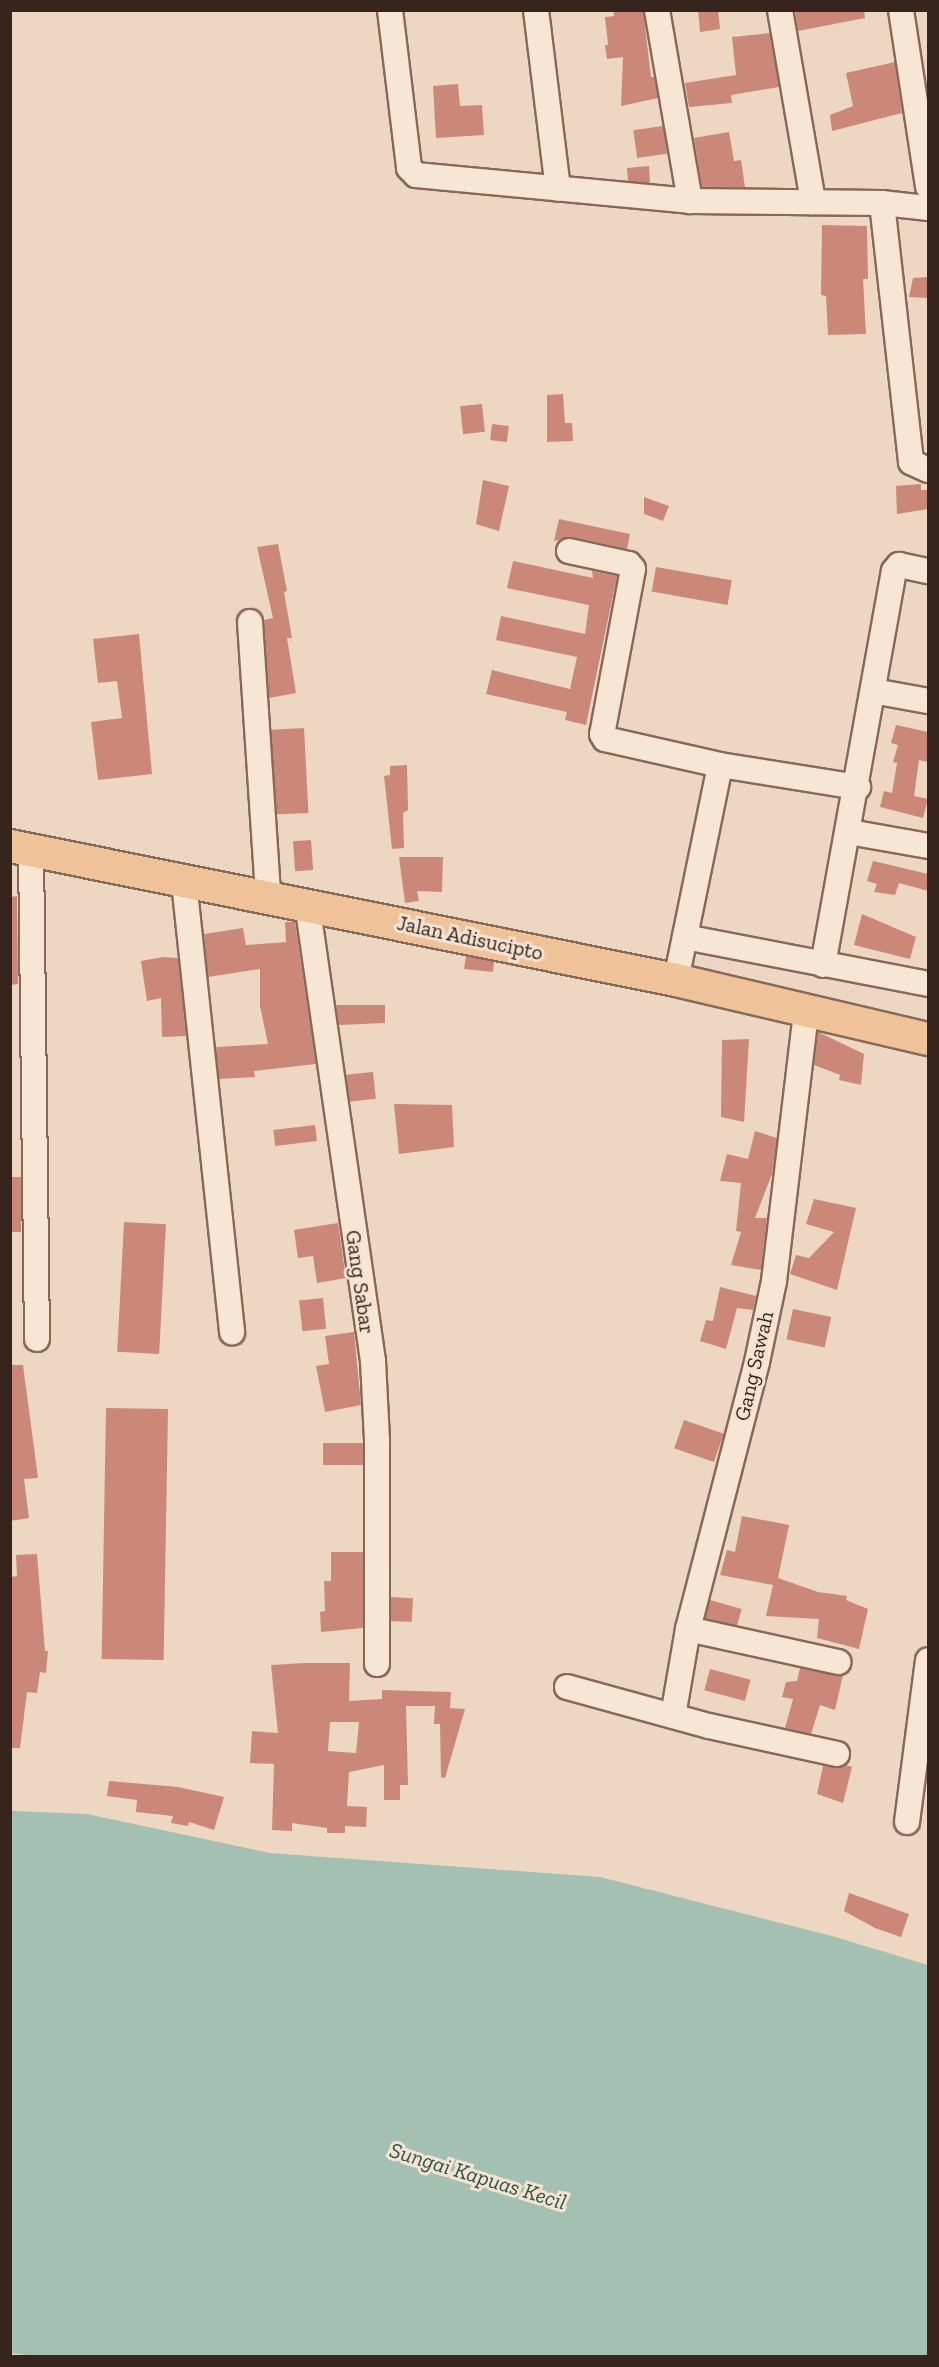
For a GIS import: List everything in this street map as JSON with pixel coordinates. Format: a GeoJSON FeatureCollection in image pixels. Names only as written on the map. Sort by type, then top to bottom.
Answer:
{"type":"FeatureCollection","features":[{"type":"Feature","properties":{"kind":"main road","name":"Jalan Adisucipto"},"geometry":{"type":"LineString","coordinates":[[21,848],[184,882],[307,903],[676,980],[928,1040]]}},
{"type":"Feature","properties":{"kind":"street"},"geometry":{"type":"LineString","coordinates":[[390,10],[411,171],[558,189],[690,201],[882,203],[928,208]]}},
{"type":"Feature","properties":{"kind":"street"},"geometry":{"type":"LineString","coordinates":[[536,10],[558,189]]}},
{"type":"Feature","properties":{"kind":"street"},"geometry":{"type":"LineString","coordinates":[[657,10],[690,201]]}},
{"type":"Feature","properties":{"kind":"street"},"geometry":{"type":"LineString","coordinates":[[780,10],[813,202]]}},
{"type":"Feature","properties":{"kind":"street"},"geometry":{"type":"LineString","coordinates":[[901,10],[928,188]]}},
{"type":"Feature","properties":{"kind":"street"},"geometry":{"type":"LineString","coordinates":[[882,203],[911,462],[928,470]]}},
{"type":"Feature","properties":{"kind":"street"},"geometry":{"type":"LineString","coordinates":[[569,551],[629,564],[633,569],[602,734],[605,739],[720,765],[858,787]]}},
{"type":"Feature","properties":{"kind":"street"},"geometry":{"type":"LineString","coordinates":[[823,965],[858,787],[894,571],[899,565],[928,571]]}},
{"type":"Feature","properties":{"kind":"street"},"geometry":{"type":"LineString","coordinates":[[250,622],[268,896]]}},
{"type":"Feature","properties":{"kind":"street"},"geometry":{"type":"LineString","coordinates":[[873,691],[928,701]]}},
{"type":"Feature","properties":{"kind":"street"},"geometry":{"type":"LineString","coordinates":[[676,980],[720,765]]}},
{"type":"Feature","properties":{"kind":"street"},"geometry":{"type":"LineString","coordinates":[[849,832],[928,846]]}},
{"type":"Feature","properties":{"kind":"street"},"geometry":{"type":"LineString","coordinates":[[21,848],[37,1339]]}},
{"type":"Feature","properties":{"kind":"street"},"geometry":{"type":"LineString","coordinates":[[184,882],[232,1332]]}},
{"type":"Feature","properties":{"kind":"street","name":"Gang Sabar"},"geometry":{"type":"LineString","coordinates":[[307,903],[372,1361],[377,1441],[377,1664]]}},
{"type":"Feature","properties":{"kind":"street"},"geometry":{"type":"LineString","coordinates":[[685,938],[928,984]]}},
{"type":"Feature","properties":{"kind":"street","name":"Gang Sawah"},"geometry":{"type":"LineString","coordinates":[[673,1716],[688,1629],[757,1362],[774,1281],[806,1011]]}},
{"type":"Feature","properties":{"kind":"street"},"geometry":{"type":"LineString","coordinates":[[688,1629],[838,1662]]}},
{"type":"Feature","properties":{"kind":"street"},"geometry":{"type":"LineString","coordinates":[[907,1822],[928,1660]]}},
{"type":"Feature","properties":{"kind":"street"},"geometry":{"type":"LineString","coordinates":[[567,1687],[673,1716],[837,1754]]}},
{"type":"Feature","properties":{"kind":"water","name":"Sungai Kapuas Kecil"},"geometry":{"type":"Polygon","coordinates":[[[11,1811],[87,1814],[270,1853],[600,1877],[832,1936],[928,1965],[928,2356],[35,2356],[11,2353],[11,1811]]]}},
{"type":"Feature","properties":{"kind":"building"},"geometry":{"type":"Polygon","coordinates":[[[613,10],[643,10],[651,77],[654,77],[658,98],[621,106],[623,57],[607,59],[605,45],[608,45],[605,17],[614,16],[613,10]]]}},
{"type":"Feature","properties":{"kind":"building"},"geometry":{"type":"Polygon","coordinates":[[[698,10],[718,10],[720,29],[700,32],[698,10]]]}},
{"type":"Feature","properties":{"kind":"building"},"geometry":{"type":"Polygon","coordinates":[[[795,10],[864,10],[865,18],[798,31],[795,10]]]}},
{"type":"Feature","properties":{"kind":"building"},"geometry":{"type":"Polygon","coordinates":[[[770,33],[779,87],[731,95],[732,103],[689,107],[685,83],[736,75],[732,37],[770,33]]]}},
{"type":"Feature","properties":{"kind":"building"},"geometry":{"type":"Polygon","coordinates":[[[895,62],[902,113],[832,131],[830,115],[853,106],[846,73],[895,62]]]}},
{"type":"Feature","properties":{"kind":"building"},"geometry":{"type":"Polygon","coordinates":[[[458,84],[460,106],[482,105],[484,135],[436,138],[433,86],[458,84]]]}},
{"type":"Feature","properties":{"kind":"building"},"geometry":{"type":"Polygon","coordinates":[[[663,126],[667,154],[637,158],[633,130],[663,126]]]}},
{"type":"Feature","properties":{"kind":"building"},"geometry":{"type":"Polygon","coordinates":[[[729,132],[734,161],[741,160],[745,187],[702,187],[694,138],[729,132]]]}},
{"type":"Feature","properties":{"kind":"building"},"geometry":{"type":"Polygon","coordinates":[[[649,166],[650,183],[628,181],[627,168],[649,166]]]}},
{"type":"Feature","properties":{"kind":"building"},"geometry":{"type":"Polygon","coordinates":[[[822,225],[867,226],[868,279],[863,279],[866,334],[828,335],[826,296],[821,295],[822,225]]]}},
{"type":"Feature","properties":{"kind":"building"},"geometry":{"type":"Polygon","coordinates":[[[927,277],[928,298],[909,297],[913,278],[927,277]]]}},
{"type":"Feature","properties":{"kind":"building"},"geometry":{"type":"Polygon","coordinates":[[[563,394],[565,423],[572,423],[573,441],[547,442],[547,395],[563,394]]]}},
{"type":"Feature","properties":{"kind":"building"},"geometry":{"type":"Polygon","coordinates":[[[482,404],[485,432],[463,434],[460,406],[482,404]]]}},
{"type":"Feature","properties":{"kind":"building"},"geometry":{"type":"Polygon","coordinates":[[[492,424],[509,426],[507,442],[490,440],[492,424]]]}},
{"type":"Feature","properties":{"kind":"building"},"geometry":{"type":"Polygon","coordinates":[[[483,480],[509,486],[499,531],[476,524],[483,480]]]}},
{"type":"Feature","properties":{"kind":"building"},"geometry":{"type":"Polygon","coordinates":[[[921,484],[921,490],[928,490],[928,509],[897,514],[896,486],[921,484]]]}},
{"type":"Feature","properties":{"kind":"building"},"geometry":{"type":"Polygon","coordinates":[[[644,497],[669,506],[663,521],[644,514],[644,497]]]}},
{"type":"Feature","properties":{"kind":"building"},"geometry":{"type":"Polygon","coordinates":[[[559,519],[630,534],[627,549],[572,537],[554,541],[559,519]]]}},
{"type":"Feature","properties":{"kind":"building"},"geometry":{"type":"Polygon","coordinates":[[[278,544],[287,591],[284,592],[292,638],[287,638],[296,693],[269,698],[264,620],[273,618],[257,547],[278,544]]]}},
{"type":"Feature","properties":{"kind":"building"},"geometry":{"type":"Polygon","coordinates":[[[513,561],[593,578],[592,571],[617,576],[586,725],[565,720],[567,712],[486,694],[492,670],[570,689],[577,657],[496,640],[501,616],[585,634],[589,605],[507,588],[513,561]]]}},
{"type":"Feature","properties":{"kind":"building"},"geometry":{"type":"Polygon","coordinates":[[[656,567],[732,580],[727,605],[652,592],[656,567]]]}},
{"type":"Feature","properties":{"kind":"building"},"geometry":{"type":"Polygon","coordinates":[[[139,634],[152,774],[98,780],[91,722],[122,718],[117,681],[98,683],[93,639],[139,634]]]}},
{"type":"Feature","properties":{"kind":"building"},"geometry":{"type":"Polygon","coordinates":[[[896,725],[928,732],[928,762],[919,760],[914,796],[928,799],[923,818],[880,807],[884,791],[892,793],[897,763],[893,762],[898,745],[891,743],[896,725]]]}},
{"type":"Feature","properties":{"kind":"building"},"geometry":{"type":"Polygon","coordinates":[[[304,728],[308,813],[275,815],[271,730],[304,728]]]}},
{"type":"Feature","properties":{"kind":"building"},"geometry":{"type":"Polygon","coordinates":[[[407,765],[408,810],[403,813],[404,848],[392,849],[384,776],[390,775],[390,766],[407,765]]]}},
{"type":"Feature","properties":{"kind":"building"},"geometry":{"type":"Polygon","coordinates":[[[311,840],[313,870],[295,871],[293,841],[311,840]]]}},
{"type":"Feature","properties":{"kind":"building"},"geometry":{"type":"Polygon","coordinates":[[[399,857],[443,857],[442,892],[417,891],[419,901],[405,903],[399,857]]]}},
{"type":"Feature","properties":{"kind":"building"},"geometry":{"type":"Polygon","coordinates":[[[873,861],[928,874],[928,891],[899,883],[895,895],[874,892],[877,884],[867,881],[873,861]]]}},
{"type":"Feature","properties":{"kind":"building"},"geometry":{"type":"Polygon","coordinates":[[[17,896],[18,984],[10,985],[10,897],[17,896]]]}},
{"type":"Feature","properties":{"kind":"building"},"geometry":{"type":"Polygon","coordinates":[[[862,914],[916,937],[910,959],[854,945],[862,914]]]}},
{"type":"Feature","properties":{"kind":"building"},"geometry":{"type":"Polygon","coordinates":[[[285,922],[295,922],[316,1064],[254,1071],[255,1077],[219,1079],[216,1047],[268,1044],[260,1006],[260,969],[208,977],[204,934],[243,928],[246,945],[286,942],[285,922]]]}},
{"type":"Feature","properties":{"kind":"building"},"geometry":{"type":"Polygon","coordinates":[[[466,956],[494,962],[493,972],[464,969],[466,956]]]}},
{"type":"Feature","properties":{"kind":"building"},"geometry":{"type":"Polygon","coordinates":[[[163,957],[178,958],[186,1036],[162,1037],[161,998],[147,1001],[141,961],[163,957]]]}},
{"type":"Feature","properties":{"kind":"building"},"geometry":{"type":"Polygon","coordinates":[[[336,1005],[385,1005],[385,1023],[339,1025],[336,1005]]]}},
{"type":"Feature","properties":{"kind":"building"},"geometry":{"type":"Polygon","coordinates":[[[818,1032],[864,1054],[861,1085],[839,1080],[840,1075],[814,1065],[818,1032]]]}},
{"type":"Feature","properties":{"kind":"building"},"geometry":{"type":"Polygon","coordinates":[[[749,1039],[744,1122],[721,1117],[722,1040],[749,1039]]]}},
{"type":"Feature","properties":{"kind":"building"},"geometry":{"type":"Polygon","coordinates":[[[373,1072],[376,1099],[349,1102],[346,1075],[373,1072]]]}},
{"type":"Feature","properties":{"kind":"building"},"geometry":{"type":"Polygon","coordinates":[[[394,1104],[452,1105],[454,1147],[399,1154],[394,1104]]]}},
{"type":"Feature","properties":{"kind":"building"},"geometry":{"type":"Polygon","coordinates":[[[315,1125],[317,1141],[275,1146],[273,1130],[315,1125]]]}},
{"type":"Feature","properties":{"kind":"building"},"geometry":{"type":"Polygon","coordinates":[[[755,1131],[777,1138],[772,1174],[755,1218],[767,1218],[761,1270],[731,1265],[741,1232],[736,1231],[741,1183],[720,1181],[727,1154],[748,1159],[755,1131]]]}},
{"type":"Feature","properties":{"kind":"building"},"geometry":{"type":"Polygon","coordinates":[[[10,1177],[21,1177],[21,1232],[10,1232],[10,1177]]]}},
{"type":"Feature","properties":{"kind":"building"},"geometry":{"type":"Polygon","coordinates":[[[814,1199],[856,1208],[837,1290],[790,1274],[796,1255],[809,1258],[834,1232],[806,1224],[814,1199]]]}},
{"type":"Feature","properties":{"kind":"building"},"geometry":{"type":"Polygon","coordinates":[[[124,1222],[166,1224],[159,1354],[117,1352],[124,1222]]]}},
{"type":"Feature","properties":{"kind":"building"},"geometry":{"type":"Polygon","coordinates":[[[338,1223],[346,1278],[317,1283],[313,1256],[298,1258],[294,1230],[338,1223]]]}},
{"type":"Feature","properties":{"kind":"building"},"geometry":{"type":"Polygon","coordinates":[[[720,1287],[756,1296],[753,1310],[737,1308],[726,1349],[700,1341],[706,1320],[713,1321],[720,1287]]]}},
{"type":"Feature","properties":{"kind":"building"},"geometry":{"type":"Polygon","coordinates":[[[323,1298],[326,1329],[302,1331],[299,1301],[323,1298]]]}},
{"type":"Feature","properties":{"kind":"building"},"geometry":{"type":"Polygon","coordinates":[[[793,1309],[831,1317],[825,1347],[787,1339],[793,1309]]]}},
{"type":"Feature","properties":{"kind":"building"},"geometry":{"type":"Polygon","coordinates":[[[354,1332],[361,1405],[325,1412],[316,1366],[329,1364],[325,1336],[354,1332]]]}},
{"type":"Feature","properties":{"kind":"building"},"geometry":{"type":"Polygon","coordinates":[[[10,1365],[23,1365],[38,1478],[24,1479],[29,1518],[10,1521],[10,1365]]]}},
{"type":"Feature","properties":{"kind":"building"},"geometry":{"type":"Polygon","coordinates":[[[106,1408],[168,1409],[164,1660],[102,1659],[106,1408]]]}},
{"type":"Feature","properties":{"kind":"building"},"geometry":{"type":"Polygon","coordinates":[[[684,1420],[724,1434],[714,1462],[674,1448],[684,1420]]]}},
{"type":"Feature","properties":{"kind":"building"},"geometry":{"type":"Polygon","coordinates":[[[323,1443],[363,1443],[363,1465],[323,1465],[323,1443]]]}},
{"type":"Feature","properties":{"kind":"building"},"geometry":{"type":"Polygon","coordinates":[[[742,1516],[789,1525],[778,1578],[818,1592],[847,1596],[846,1600],[868,1609],[859,1649],[817,1638],[819,1619],[766,1616],[773,1585],[720,1575],[727,1550],[735,1552],[742,1516]]]}},
{"type":"Feature","properties":{"kind":"building"},"geometry":{"type":"Polygon","coordinates":[[[331,1552],[363,1552],[363,1628],[321,1632],[320,1612],[325,1611],[324,1581],[331,1581],[331,1552]]]}},
{"type":"Feature","properties":{"kind":"building"},"geometry":{"type":"Polygon","coordinates":[[[37,1554],[45,1651],[48,1651],[46,1673],[40,1672],[37,1693],[27,1692],[20,1748],[10,1748],[10,1577],[17,1576],[16,1555],[37,1554]]]}},
{"type":"Feature","properties":{"kind":"building"},"geometry":{"type":"Polygon","coordinates":[[[391,1597],[413,1598],[412,1622],[390,1621],[391,1597]]]}},
{"type":"Feature","properties":{"kind":"building"},"geometry":{"type":"Polygon","coordinates":[[[710,1600],[742,1609],[736,1627],[705,1618],[710,1600]]]}},
{"type":"Feature","properties":{"kind":"building"},"geometry":{"type":"Polygon","coordinates":[[[350,1663],[349,1701],[382,1699],[382,1690],[451,1692],[450,1708],[465,1709],[445,1778],[441,1777],[440,1724],[434,1724],[435,1706],[406,1706],[408,1785],[400,1785],[400,1800],[384,1800],[384,1765],[349,1772],[347,1806],[367,1807],[366,1827],[345,1826],[345,1833],[327,1833],[327,1828],[292,1823],[292,1831],[272,1830],[274,1764],[250,1763],[252,1731],[278,1733],[271,1665],[350,1663]],[[330,1722],[328,1751],[356,1753],[359,1722],[330,1722]]]}},
{"type":"Feature","properties":{"kind":"building"},"geometry":{"type":"Polygon","coordinates":[[[800,1668],[843,1675],[835,1710],[820,1705],[811,1734],[785,1728],[793,1699],[782,1697],[786,1682],[797,1681],[800,1668]]]}},
{"type":"Feature","properties":{"kind":"building"},"geometry":{"type":"Polygon","coordinates":[[[710,1669],[751,1680],[745,1701],[704,1690],[710,1669]]]}},
{"type":"Feature","properties":{"kind":"building"},"geometry":{"type":"Polygon","coordinates":[[[823,1766],[852,1767],[843,1803],[817,1794],[823,1766]]]}},
{"type":"Feature","properties":{"kind":"building"},"geometry":{"type":"Polygon","coordinates":[[[109,1781],[178,1787],[224,1797],[214,1830],[189,1822],[188,1826],[171,1823],[173,1816],[136,1812],[137,1800],[107,1796],[109,1781]]]}},
{"type":"Feature","properties":{"kind":"building"},"geometry":{"type":"Polygon","coordinates":[[[849,1893],[909,1914],[901,1937],[875,1928],[844,1911],[849,1893]]]}}]}
